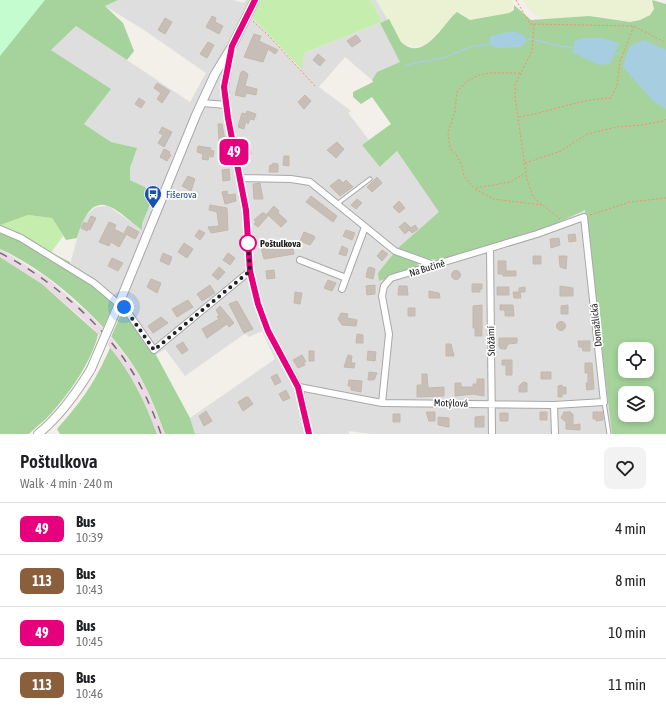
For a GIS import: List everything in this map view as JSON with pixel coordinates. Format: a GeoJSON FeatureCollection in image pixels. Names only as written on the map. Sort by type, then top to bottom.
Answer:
{"type":"FeatureCollection","features":[{"type":"Feature","properties":{"kind":"street"},"geometry":{"type":"LineString","coordinates":[[38,434],[62,411],[91,369],[202,103],[215,74],[232,46],[255,0]]}},
{"type":"Feature","properties":{"kind":"street"},"geometry":{"type":"LineString","coordinates":[[232,46],[224,87],[226,105],[246,210],[250,271],[258,304],[268,331],[298,387],[310,434]]}},
{"type":"Feature","properties":{"kind":"street"},"geometry":{"type":"LineString","coordinates":[[202,103],[226,105]]}},
{"type":"Feature","properties":{"kind":"street"},"geometry":{"type":"LineString","coordinates":[[240,178],[291,179],[310,182],[396,251],[434,265]]}},
{"type":"Feature","properties":{"kind":"street","name":"Na Bučině"},"geometry":{"type":"LineString","coordinates":[[382,403],[389,334],[382,296],[384,286],[391,278],[490,249],[584,217]]}},
{"type":"Feature","properties":{"kind":"street","name":"Domažlická"},"geometry":{"type":"LineString","coordinates":[[584,217],[604,402]]}},
{"type":"Feature","properties":{"kind":"street"},"geometry":{"type":"LineString","coordinates":[[342,290],[365,227]]}},
{"type":"Feature","properties":{"kind":"street"},"geometry":{"type":"LineString","coordinates":[[0,229],[21,238],[94,283],[127,311],[154,350],[250,271]]}},
{"type":"Feature","properties":{"kind":"street","name":"Stožární"},"geometry":{"type":"LineString","coordinates":[[490,249],[492,434]]}},
{"type":"Feature","properties":{"kind":"street"},"geometry":{"type":"LineString","coordinates":[[300,260],[346,278]]}},
{"type":"Feature","properties":{"kind":"street","name":"Motýlová"},"geometry":{"type":"LineString","coordinates":[[298,387],[382,403],[554,405],[604,402]]}},
{"type":"Feature","properties":{"kind":"street"},"geometry":{"type":"LineString","coordinates":[[554,405],[555,434]]}},
{"type":"Feature","properties":{"kind":"lane"},"geometry":{"type":"LineString","coordinates":[[337,204],[370,179]]}},
{"type":"Feature","properties":{"kind":"lane","name":"Domažlická"},"geometry":{"type":"LineString","coordinates":[[604,402],[609,434]]}},
{"type":"Feature","properties":{"kind":"path"},"geometry":{"type":"LineString","coordinates":[[516,0],[530,24],[634,26],[666,43]]}},
{"type":"Feature","properties":{"kind":"path"},"geometry":{"type":"LineString","coordinates":[[246,16],[269,36],[316,87]]}},
{"type":"Feature","properties":{"kind":"path"},"geometry":{"type":"LineString","coordinates":[[534,24],[532,51],[515,85],[515,97],[526,173],[533,197],[566,223]]}},
{"type":"Feature","properties":{"kind":"path"},"geometry":{"type":"LineString","coordinates":[[518,117],[545,113],[591,98],[611,98],[617,86],[620,61],[634,26]]}},
{"type":"Feature","properties":{"kind":"path"},"geometry":{"type":"LineString","coordinates":[[520,73],[490,73],[479,75],[467,82],[457,92],[455,111],[448,133],[450,148],[458,156],[464,176],[475,188],[494,199],[542,205]]}},
{"type":"Feature","properties":{"kind":"path"},"geometry":{"type":"LineString","coordinates":[[525,164],[561,151],[587,134],[617,127],[642,125],[663,121],[666,119]]}},
{"type":"Feature","properties":{"kind":"path"},"geometry":{"type":"LineString","coordinates":[[475,188],[510,182],[526,173]]}},
{"type":"Feature","properties":{"kind":"path"},"geometry":{"type":"LineString","coordinates":[[584,217],[630,202],[666,198]]}},
{"type":"Feature","properties":{"kind":"shaded area"},"geometry":{"type":"Polygon","coordinates":[[[118,0],[233,0],[244,3],[246,0],[261,0],[252,17],[301,70],[304,53],[380,23],[401,62],[377,72],[372,80],[345,57],[319,87],[351,111],[348,113],[369,140],[362,145],[381,167],[397,151],[440,212],[399,248],[412,252],[540,231],[585,210],[612,434],[370,434],[349,431],[349,434],[195,434],[190,418],[275,359],[262,331],[249,337],[246,334],[243,335],[185,376],[165,349],[156,355],[127,312],[92,283],[68,271],[83,218],[96,207],[108,206],[142,230],[142,224],[155,192],[130,180],[130,168],[136,148],[111,142],[84,124],[110,89],[51,50],[76,26],[190,102],[206,73],[144,30],[105,6],[118,0]]]}},
{"type":"Feature","properties":{"kind":"shaded area"},"geometry":{"type":"Polygon","coordinates":[[[371,0],[376,0],[389,19],[382,22],[371,0]]]}},
{"type":"Feature","properties":{"kind":"shaded area"},"geometry":{"type":"Polygon","coordinates":[[[0,249],[47,278],[89,314],[109,335],[133,366],[145,386],[165,434],[157,434],[138,389],[127,370],[104,340],[83,319],[42,284],[0,257],[0,249]]]}},
{"type":"Feature","properties":{"kind":"green space"},"geometry":{"type":"Polygon","coordinates":[[[0,0],[118,0],[105,6],[123,23],[134,51],[127,60],[76,26],[51,50],[111,89],[84,124],[111,142],[137,148],[130,168],[130,180],[155,192],[142,224],[142,230],[116,210],[108,206],[101,205],[96,206],[87,214],[77,238],[66,240],[52,218],[28,215],[0,225],[0,0]]]}},
{"type":"Feature","properties":{"kind":"green space"},"geometry":{"type":"Polygon","coordinates":[[[0,0],[45,0],[0,56],[0,0]]]}},
{"type":"Feature","properties":{"kind":"green space"},"geometry":{"type":"Polygon","coordinates":[[[261,0],[371,0],[382,22],[304,53],[302,70],[252,17],[261,0]]]}},
{"type":"Feature","properties":{"kind":"green space"},"geometry":{"type":"Polygon","coordinates":[[[376,0],[512,0],[514,8],[509,13],[470,20],[460,13],[455,14],[429,43],[415,47],[401,42],[376,0]]]}},
{"type":"Feature","properties":{"kind":"green space"},"geometry":{"type":"Polygon","coordinates":[[[522,0],[651,0],[653,9],[646,18],[630,22],[589,16],[548,20],[533,14],[522,0]]]}},
{"type":"Feature","properties":{"kind":"green space"},"geometry":{"type":"Polygon","coordinates":[[[652,0],[666,4],[666,434],[612,434],[585,210],[540,231],[439,260],[429,259],[398,248],[439,212],[397,151],[380,167],[362,145],[391,124],[372,97],[361,104],[353,97],[353,92],[373,82],[372,80],[377,72],[400,62],[380,23],[389,19],[401,42],[409,47],[418,48],[433,39],[457,12],[470,20],[509,13],[514,10],[514,5],[531,20],[589,16],[630,22],[640,20],[650,15],[654,9],[652,0]]]}},
{"type":"Feature","properties":{"kind":"green space"},"geometry":{"type":"Polygon","coordinates":[[[28,215],[52,218],[63,236],[50,254],[0,227],[0,225],[28,215]]]}},
{"type":"Feature","properties":{"kind":"green space"},"geometry":{"type":"Polygon","coordinates":[[[0,227],[70,262],[68,271],[92,283],[126,312],[156,355],[190,418],[195,434],[165,434],[143,381],[121,348],[91,314],[74,298],[19,258],[0,249],[0,227]]]}},
{"type":"Feature","properties":{"kind":"green space"},"geometry":{"type":"Polygon","coordinates":[[[394,253],[418,262],[417,269],[379,281],[378,273],[394,253]]]}},
{"type":"Feature","properties":{"kind":"green space"},"geometry":{"type":"Polygon","coordinates":[[[0,257],[42,284],[98,334],[91,354],[74,385],[51,413],[29,434],[0,434],[0,257]]]}},
{"type":"Feature","properties":{"kind":"green space"},"geometry":{"type":"Polygon","coordinates":[[[110,348],[131,378],[148,411],[157,434],[60,434],[57,429],[87,391],[110,348]]]}},
{"type":"Feature","properties":{"kind":"water"},"geometry":{"type":"Polygon","coordinates":[[[513,31],[522,34],[527,40],[521,47],[497,48],[489,44],[490,36],[513,31]]]}},
{"type":"Feature","properties":{"kind":"water"},"geometry":{"type":"Polygon","coordinates":[[[584,38],[603,38],[619,43],[610,64],[598,65],[572,52],[575,40],[584,38]]]}},
{"type":"Feature","properties":{"kind":"water"},"geometry":{"type":"Polygon","coordinates":[[[644,40],[666,50],[666,109],[653,101],[623,67],[626,55],[631,45],[644,40]]]}},
{"type":"Feature","properties":{"kind":"pier"},"geometry":{"type":"Polygon","coordinates":[[[114,303],[123,309],[95,374],[87,365],[114,303]]]}},
{"type":"Feature","properties":{"kind":"building"},"geometry":{"type":"Polygon","coordinates":[[[212,16],[216,18],[215,22],[223,26],[219,34],[206,27],[212,16]]]}},
{"type":"Feature","properties":{"kind":"building"},"geometry":{"type":"Polygon","coordinates":[[[165,18],[172,22],[165,34],[158,30],[165,18]]]}},
{"type":"Feature","properties":{"kind":"building"},"geometry":{"type":"Polygon","coordinates":[[[254,34],[261,36],[259,41],[278,50],[275,54],[268,49],[263,62],[244,57],[254,34]]]}},
{"type":"Feature","properties":{"kind":"building"},"geometry":{"type":"Polygon","coordinates":[[[356,35],[361,41],[352,47],[347,41],[356,35]]]}},
{"type":"Feature","properties":{"kind":"building"},"geometry":{"type":"Polygon","coordinates":[[[208,42],[214,45],[207,58],[200,54],[208,42]]]}},
{"type":"Feature","properties":{"kind":"building"},"geometry":{"type":"Polygon","coordinates":[[[318,54],[325,60],[320,66],[313,60],[318,54]]]}},
{"type":"Feature","properties":{"kind":"building"},"geometry":{"type":"Polygon","coordinates":[[[244,71],[248,74],[245,86],[257,89],[256,95],[246,93],[245,97],[235,95],[241,72],[244,71]]]}},
{"type":"Feature","properties":{"kind":"building"},"geometry":{"type":"Polygon","coordinates":[[[157,83],[170,91],[162,103],[157,99],[161,93],[154,88],[157,83]]]}},
{"type":"Feature","properties":{"kind":"building"},"geometry":{"type":"Polygon","coordinates":[[[305,95],[311,101],[304,109],[298,102],[305,95]]]}},
{"type":"Feature","properties":{"kind":"building"},"geometry":{"type":"Polygon","coordinates":[[[139,98],[145,102],[141,108],[135,104],[139,98]]]}},
{"type":"Feature","properties":{"kind":"building"},"geometry":{"type":"Polygon","coordinates":[[[247,111],[256,114],[254,120],[250,119],[248,124],[246,121],[244,129],[238,127],[242,113],[246,114],[247,111]]]}},
{"type":"Feature","properties":{"kind":"building"},"geometry":{"type":"Polygon","coordinates":[[[218,124],[222,124],[225,140],[219,141],[218,124]]]}},
{"type":"Feature","properties":{"kind":"building"},"geometry":{"type":"Polygon","coordinates":[[[162,127],[172,132],[164,147],[158,143],[163,135],[159,133],[162,127]]]}},
{"type":"Feature","properties":{"kind":"building"},"geometry":{"type":"Polygon","coordinates":[[[248,140],[251,154],[243,156],[239,143],[248,140]]]}},
{"type":"Feature","properties":{"kind":"building"},"geometry":{"type":"Polygon","coordinates":[[[337,142],[344,149],[336,158],[327,150],[337,142]]]}},
{"type":"Feature","properties":{"kind":"building"},"geometry":{"type":"Polygon","coordinates":[[[198,146],[211,148],[210,150],[214,151],[213,157],[209,156],[208,160],[202,159],[203,154],[197,152],[198,146]]]}},
{"type":"Feature","properties":{"kind":"building"},"geometry":{"type":"Polygon","coordinates":[[[164,149],[170,152],[169,154],[171,155],[167,161],[160,157],[164,149]]]}},
{"type":"Feature","properties":{"kind":"building"},"geometry":{"type":"Polygon","coordinates":[[[284,156],[289,156],[289,166],[283,165],[284,156]]]}},
{"type":"Feature","properties":{"kind":"building"},"geometry":{"type":"Polygon","coordinates":[[[273,163],[278,164],[278,172],[269,172],[270,165],[273,165],[273,163]]]}},
{"type":"Feature","properties":{"kind":"building"},"geometry":{"type":"Polygon","coordinates":[[[229,169],[230,180],[223,181],[222,170],[229,169]]]}},
{"type":"Feature","properties":{"kind":"building"},"geometry":{"type":"Polygon","coordinates":[[[188,176],[195,179],[191,191],[182,186],[188,176]]]}},
{"type":"Feature","properties":{"kind":"building"},"geometry":{"type":"Polygon","coordinates":[[[377,177],[382,183],[372,192],[367,187],[377,177]]]}},
{"type":"Feature","properties":{"kind":"building"},"geometry":{"type":"Polygon","coordinates":[[[339,179],[343,183],[346,180],[353,187],[340,196],[330,186],[339,179]]]}},
{"type":"Feature","properties":{"kind":"building"},"geometry":{"type":"Polygon","coordinates":[[[260,183],[263,199],[254,199],[253,184],[260,183]]]}},
{"type":"Feature","properties":{"kind":"building"},"geometry":{"type":"Polygon","coordinates":[[[227,191],[228,195],[235,194],[236,201],[225,204],[222,192],[227,191]]]}},
{"type":"Feature","properties":{"kind":"building"},"geometry":{"type":"Polygon","coordinates":[[[311,196],[337,216],[333,222],[306,202],[311,196]]]}},
{"type":"Feature","properties":{"kind":"building"},"geometry":{"type":"Polygon","coordinates":[[[357,199],[362,203],[356,209],[351,205],[357,199]]]}},
{"type":"Feature","properties":{"kind":"building"},"geometry":{"type":"Polygon","coordinates":[[[399,201],[405,208],[399,213],[393,207],[399,201]]]}},
{"type":"Feature","properties":{"kind":"building"},"geometry":{"type":"Polygon","coordinates":[[[210,205],[227,208],[228,230],[211,233],[208,227],[219,226],[217,212],[209,210],[210,205]]]}},
{"type":"Feature","properties":{"kind":"building"},"geometry":{"type":"Polygon","coordinates":[[[274,206],[279,211],[278,213],[287,221],[281,227],[267,214],[274,206]]]}},
{"type":"Feature","properties":{"kind":"building"},"geometry":{"type":"Polygon","coordinates":[[[262,213],[268,216],[258,227],[254,224],[256,222],[254,220],[262,213]]]}},
{"type":"Feature","properties":{"kind":"building"},"geometry":{"type":"Polygon","coordinates":[[[91,216],[96,218],[90,230],[88,229],[87,231],[81,228],[84,222],[87,224],[91,216]]]}},
{"type":"Feature","properties":{"kind":"building"},"geometry":{"type":"Polygon","coordinates":[[[109,222],[116,225],[114,229],[126,235],[119,247],[111,242],[109,246],[99,242],[109,222]]]}},
{"type":"Feature","properties":{"kind":"building"},"geometry":{"type":"Polygon","coordinates":[[[405,222],[411,228],[415,225],[418,229],[412,233],[409,230],[405,234],[399,227],[405,222]]]}},
{"type":"Feature","properties":{"kind":"building"},"geometry":{"type":"Polygon","coordinates":[[[128,226],[139,232],[135,239],[124,233],[128,226]]]}},
{"type":"Feature","properties":{"kind":"building"},"geometry":{"type":"Polygon","coordinates":[[[199,230],[205,233],[200,240],[195,236],[199,230]]]}},
{"type":"Feature","properties":{"kind":"building"},"geometry":{"type":"Polygon","coordinates":[[[346,230],[355,233],[352,240],[343,236],[346,230]]]}},
{"type":"Feature","properties":{"kind":"building"},"geometry":{"type":"Polygon","coordinates":[[[304,232],[314,236],[315,238],[310,245],[300,241],[304,232]]]}},
{"type":"Feature","properties":{"kind":"building"},"geometry":{"type":"Polygon","coordinates":[[[575,234],[576,241],[569,242],[568,235],[575,234]]]}},
{"type":"Feature","properties":{"kind":"building"},"geometry":{"type":"Polygon","coordinates":[[[559,238],[560,245],[551,248],[550,239],[559,238]]]}},
{"type":"Feature","properties":{"kind":"building"},"geometry":{"type":"Polygon","coordinates":[[[273,242],[273,245],[289,243],[290,249],[293,249],[294,254],[264,259],[260,244],[273,242]]]}},
{"type":"Feature","properties":{"kind":"building"},"geometry":{"type":"Polygon","coordinates":[[[184,243],[193,249],[187,258],[178,252],[184,243]]]}},
{"type":"Feature","properties":{"kind":"building"},"geometry":{"type":"Polygon","coordinates":[[[342,246],[348,249],[346,256],[339,254],[342,246]]]}},
{"type":"Feature","properties":{"kind":"building"},"geometry":{"type":"Polygon","coordinates":[[[382,250],[388,254],[382,261],[377,256],[382,250]]]}},
{"type":"Feature","properties":{"kind":"building"},"geometry":{"type":"Polygon","coordinates":[[[163,253],[172,257],[169,265],[160,261],[163,253]]]}},
{"type":"Feature","properties":{"kind":"building"},"geometry":{"type":"Polygon","coordinates":[[[228,253],[235,258],[230,265],[223,260],[228,253]]]}},
{"type":"Feature","properties":{"kind":"building"},"geometry":{"type":"Polygon","coordinates":[[[533,256],[541,256],[541,264],[533,264],[533,256]]]}},
{"type":"Feature","properties":{"kind":"building"},"geometry":{"type":"Polygon","coordinates":[[[559,256],[567,256],[566,269],[560,267],[559,256]]]}},
{"type":"Feature","properties":{"kind":"building"},"geometry":{"type":"Polygon","coordinates":[[[112,258],[123,263],[118,271],[108,266],[112,258]]]}},
{"type":"Feature","properties":{"kind":"building"},"geometry":{"type":"Polygon","coordinates":[[[498,261],[506,261],[506,271],[516,271],[516,276],[503,276],[503,274],[498,274],[498,261]]]}},
{"type":"Feature","properties":{"kind":"building"},"geometry":{"type":"Polygon","coordinates":[[[219,267],[225,272],[218,280],[212,275],[219,267]]]}},
{"type":"Feature","properties":{"kind":"building"},"geometry":{"type":"Polygon","coordinates":[[[370,267],[375,269],[373,279],[366,277],[368,268],[370,267]]]}},
{"type":"Feature","properties":{"kind":"building"},"geometry":{"type":"Polygon","coordinates":[[[274,270],[275,278],[267,279],[266,271],[274,270]]]}},
{"type":"Feature","properties":{"kind":"building"},"geometry":{"type":"Polygon","coordinates":[[[454,271],[458,271],[460,275],[458,279],[454,279],[452,277],[452,273],[454,271]]]}},
{"type":"Feature","properties":{"kind":"building"},"geometry":{"type":"Polygon","coordinates":[[[151,279],[161,283],[157,293],[147,287],[151,279]]]}},
{"type":"Feature","properties":{"kind":"building"},"geometry":{"type":"Polygon","coordinates":[[[328,280],[336,283],[332,291],[324,288],[328,280]]]}},
{"type":"Feature","properties":{"kind":"building"},"geometry":{"type":"Polygon","coordinates":[[[472,284],[482,284],[482,289],[480,289],[480,292],[472,292],[472,284]]]}},
{"type":"Feature","properties":{"kind":"building"},"geometry":{"type":"Polygon","coordinates":[[[210,285],[215,293],[202,301],[197,294],[210,285]]]}},
{"type":"Feature","properties":{"kind":"building"},"geometry":{"type":"Polygon","coordinates":[[[375,285],[375,294],[367,295],[366,286],[375,285]]]}},
{"type":"Feature","properties":{"kind":"building"},"geometry":{"type":"Polygon","coordinates":[[[399,286],[407,286],[408,295],[398,295],[399,286]]]}},
{"type":"Feature","properties":{"kind":"building"},"geometry":{"type":"Polygon","coordinates":[[[560,286],[573,288],[573,296],[560,296],[560,286]]]}},
{"type":"Feature","properties":{"kind":"building"},"geometry":{"type":"Polygon","coordinates":[[[497,287],[509,287],[509,295],[497,295],[497,287]]]}},
{"type":"Feature","properties":{"kind":"building"},"geometry":{"type":"Polygon","coordinates":[[[525,287],[525,292],[520,292],[521,298],[514,298],[513,292],[519,292],[519,288],[525,287]]]}},
{"type":"Feature","properties":{"kind":"building"},"geometry":{"type":"Polygon","coordinates":[[[429,291],[439,293],[440,298],[429,298],[429,291]]]}},
{"type":"Feature","properties":{"kind":"building"},"geometry":{"type":"Polygon","coordinates":[[[295,292],[302,293],[300,304],[294,303],[295,292]]]}},
{"type":"Feature","properties":{"kind":"building"},"geometry":{"type":"Polygon","coordinates":[[[188,300],[193,307],[177,317],[172,309],[188,300]]]}},
{"type":"Feature","properties":{"kind":"building"},"geometry":{"type":"Polygon","coordinates":[[[237,301],[253,329],[244,333],[229,304],[237,301]]]}},
{"type":"Feature","properties":{"kind":"building"},"geometry":{"type":"Polygon","coordinates":[[[482,305],[482,336],[475,336],[475,328],[473,328],[473,306],[482,305]]]}},
{"type":"Feature","properties":{"kind":"building"},"geometry":{"type":"Polygon","coordinates":[[[500,305],[513,305],[514,316],[505,316],[505,310],[500,310],[500,305]]]}},
{"type":"Feature","properties":{"kind":"building"},"geometry":{"type":"Polygon","coordinates":[[[568,305],[568,314],[561,314],[561,306],[568,305]]]}},
{"type":"Feature","properties":{"kind":"building"},"geometry":{"type":"Polygon","coordinates":[[[220,306],[234,323],[229,327],[227,324],[207,338],[202,329],[219,319],[217,317],[219,315],[216,310],[220,306]]]}},
{"type":"Feature","properties":{"kind":"building"},"geometry":{"type":"Polygon","coordinates":[[[408,308],[415,308],[415,316],[408,316],[408,308]]]}},
{"type":"Feature","properties":{"kind":"building"},"geometry":{"type":"Polygon","coordinates":[[[341,313],[348,314],[347,318],[357,320],[356,326],[342,325],[338,319],[341,313]]]}},
{"type":"Feature","properties":{"kind":"building"},"geometry":{"type":"Polygon","coordinates":[[[161,317],[168,323],[153,333],[148,326],[161,317]]]}},
{"type":"Feature","properties":{"kind":"building"},"geometry":{"type":"Polygon","coordinates":[[[559,322],[563,322],[565,326],[563,330],[559,330],[557,328],[557,324],[559,322]]]}},
{"type":"Feature","properties":{"kind":"building"},"geometry":{"type":"Polygon","coordinates":[[[357,334],[363,335],[363,343],[356,343],[357,334]]]}},
{"type":"Feature","properties":{"kind":"building"},"geometry":{"type":"Polygon","coordinates":[[[499,338],[517,338],[517,343],[508,344],[506,349],[501,349],[499,347],[499,338]]]}},
{"type":"Feature","properties":{"kind":"building"},"geometry":{"type":"Polygon","coordinates":[[[578,341],[590,341],[590,351],[583,351],[582,347],[579,347],[578,341]]]}},
{"type":"Feature","properties":{"kind":"building"},"geometry":{"type":"Polygon","coordinates":[[[183,342],[188,350],[182,354],[176,346],[183,342]]]}},
{"type":"Feature","properties":{"kind":"building"},"geometry":{"type":"Polygon","coordinates":[[[446,344],[451,344],[454,356],[446,356],[446,344]]]}},
{"type":"Feature","properties":{"kind":"building"},"geometry":{"type":"Polygon","coordinates":[[[309,351],[314,351],[314,361],[309,361],[309,351]]]}},
{"type":"Feature","properties":{"kind":"building"},"geometry":{"type":"Polygon","coordinates":[[[368,351],[376,352],[375,361],[367,360],[368,351]]]}},
{"type":"Feature","properties":{"kind":"building"},"geometry":{"type":"Polygon","coordinates":[[[302,355],[306,362],[303,362],[305,365],[298,368],[293,360],[302,355]]]}},
{"type":"Feature","properties":{"kind":"building"},"geometry":{"type":"Polygon","coordinates":[[[348,355],[352,356],[351,363],[355,363],[354,368],[344,367],[348,355]]]}},
{"type":"Feature","properties":{"kind":"building"},"geometry":{"type":"Polygon","coordinates":[[[502,360],[512,360],[512,375],[506,375],[506,365],[502,365],[502,360]]]}},
{"type":"Feature","properties":{"kind":"building"},"geometry":{"type":"Polygon","coordinates":[[[585,363],[592,363],[594,389],[587,390],[586,383],[588,383],[588,373],[585,373],[585,363]]]}},
{"type":"Feature","properties":{"kind":"building"},"geometry":{"type":"Polygon","coordinates":[[[369,372],[377,373],[374,380],[368,380],[369,372]]]}},
{"type":"Feature","properties":{"kind":"building"},"geometry":{"type":"Polygon","coordinates":[[[541,372],[551,372],[551,379],[541,379],[541,372]]]}},
{"type":"Feature","properties":{"kind":"building"},"geometry":{"type":"Polygon","coordinates":[[[277,374],[281,382],[275,385],[271,377],[277,374]]]}},
{"type":"Feature","properties":{"kind":"building"},"geometry":{"type":"Polygon","coordinates":[[[422,374],[427,374],[428,388],[444,387],[444,396],[417,397],[417,385],[422,385],[422,374]]]}},
{"type":"Feature","properties":{"kind":"building"},"geometry":{"type":"Polygon","coordinates":[[[477,379],[484,379],[484,396],[473,394],[455,396],[455,383],[461,383],[461,387],[473,387],[473,384],[477,384],[477,379]]]}},
{"type":"Feature","properties":{"kind":"building"},"geometry":{"type":"Polygon","coordinates":[[[349,380],[362,381],[361,392],[351,390],[351,386],[348,386],[349,380]]]}},
{"type":"Feature","properties":{"kind":"building"},"geometry":{"type":"Polygon","coordinates":[[[523,382],[527,383],[527,392],[519,392],[519,386],[523,382]]]}},
{"type":"Feature","properties":{"kind":"building"},"geometry":{"type":"Polygon","coordinates":[[[562,385],[562,387],[566,387],[566,394],[562,394],[562,397],[558,397],[558,386],[562,385]]]}},
{"type":"Feature","properties":{"kind":"building"},"geometry":{"type":"Polygon","coordinates":[[[286,390],[290,398],[283,401],[279,394],[286,390]]]}},
{"type":"Feature","properties":{"kind":"building"},"geometry":{"type":"Polygon","coordinates":[[[248,397],[253,404],[243,411],[238,402],[248,397]]]}},
{"type":"Feature","properties":{"kind":"building"},"geometry":{"type":"Polygon","coordinates":[[[206,411],[212,421],[204,426],[199,416],[206,411]]]}},
{"type":"Feature","properties":{"kind":"building"},"geometry":{"type":"Polygon","coordinates":[[[426,412],[435,412],[435,421],[429,421],[426,412]]]}},
{"type":"Feature","properties":{"kind":"building"},"geometry":{"type":"Polygon","coordinates":[[[540,412],[547,412],[547,420],[540,420],[540,412]]]}},
{"type":"Feature","properties":{"kind":"building"},"geometry":{"type":"Polygon","coordinates":[[[564,412],[571,412],[571,414],[573,414],[573,425],[580,424],[580,430],[566,429],[566,422],[561,418],[564,412]]]}},
{"type":"Feature","properties":{"kind":"building"},"geometry":{"type":"Polygon","coordinates":[[[593,412],[603,412],[603,420],[596,421],[596,419],[593,419],[593,412]]]}},
{"type":"Feature","properties":{"kind":"building"},"geometry":{"type":"Polygon","coordinates":[[[500,413],[508,413],[508,421],[500,421],[500,413]]]}},
{"type":"Feature","properties":{"kind":"building"},"geometry":{"type":"Polygon","coordinates":[[[393,414],[400,414],[400,422],[393,422],[393,414]]]}},
{"type":"Feature","properties":{"kind":"building"},"geometry":{"type":"Polygon","coordinates":[[[484,416],[484,427],[475,427],[475,417],[484,416]]]}},
{"type":"Feature","properties":{"kind":"building"},"geometry":{"type":"Polygon","coordinates":[[[438,417],[449,418],[449,427],[438,425],[438,417]]]}},
{"type":"Feature","properties":{"kind":"waterway"},"geometry":{"type":"LineString","coordinates":[[527,40],[532,39]]}},
{"type":"Feature","properties":{"kind":"waterway"},"geometry":{"type":"LineString","coordinates":[[536,40],[554,45],[575,48]]}},
{"type":"Feature","properties":{"kind":"waterway"},"geometry":{"type":"LineString","coordinates":[[406,65],[447,57],[470,47],[489,44]]}},
{"type":"Feature","properties":{"kind":"waterway"},"geometry":{"type":"LineString","coordinates":[[615,53],[620,54]]}},
{"type":"Feature","properties":{"kind":"railway"},"geometry":{"type":"LineString","coordinates":[[0,253],[36,274],[72,302],[104,334],[130,368],[151,408],[161,434]]}},
{"type":"Feature","properties":{"kind":"bus line","name":"49"},"geometry":{"type":"LineString","coordinates":[[255,0],[232,46],[224,87],[226,105],[246,210],[250,271],[258,304],[268,331],[298,387],[307,417],[309,434]]}},
{"type":"Feature","properties":{"kind":"place","name":"Fišerova"},"geometry":{"type":"Point","coordinates":[153,209]}},
{"type":"Feature","properties":{"kind":"place","name":"Poštulkova"},"geometry":{"type":"Point","coordinates":[248,243]}},
{"type":"Feature","properties":{"kind":"route"},"geometry":{"type":"LineString","coordinates":[[124,307],[154,350],[250,271],[248,241],[248,243]]}}]}
